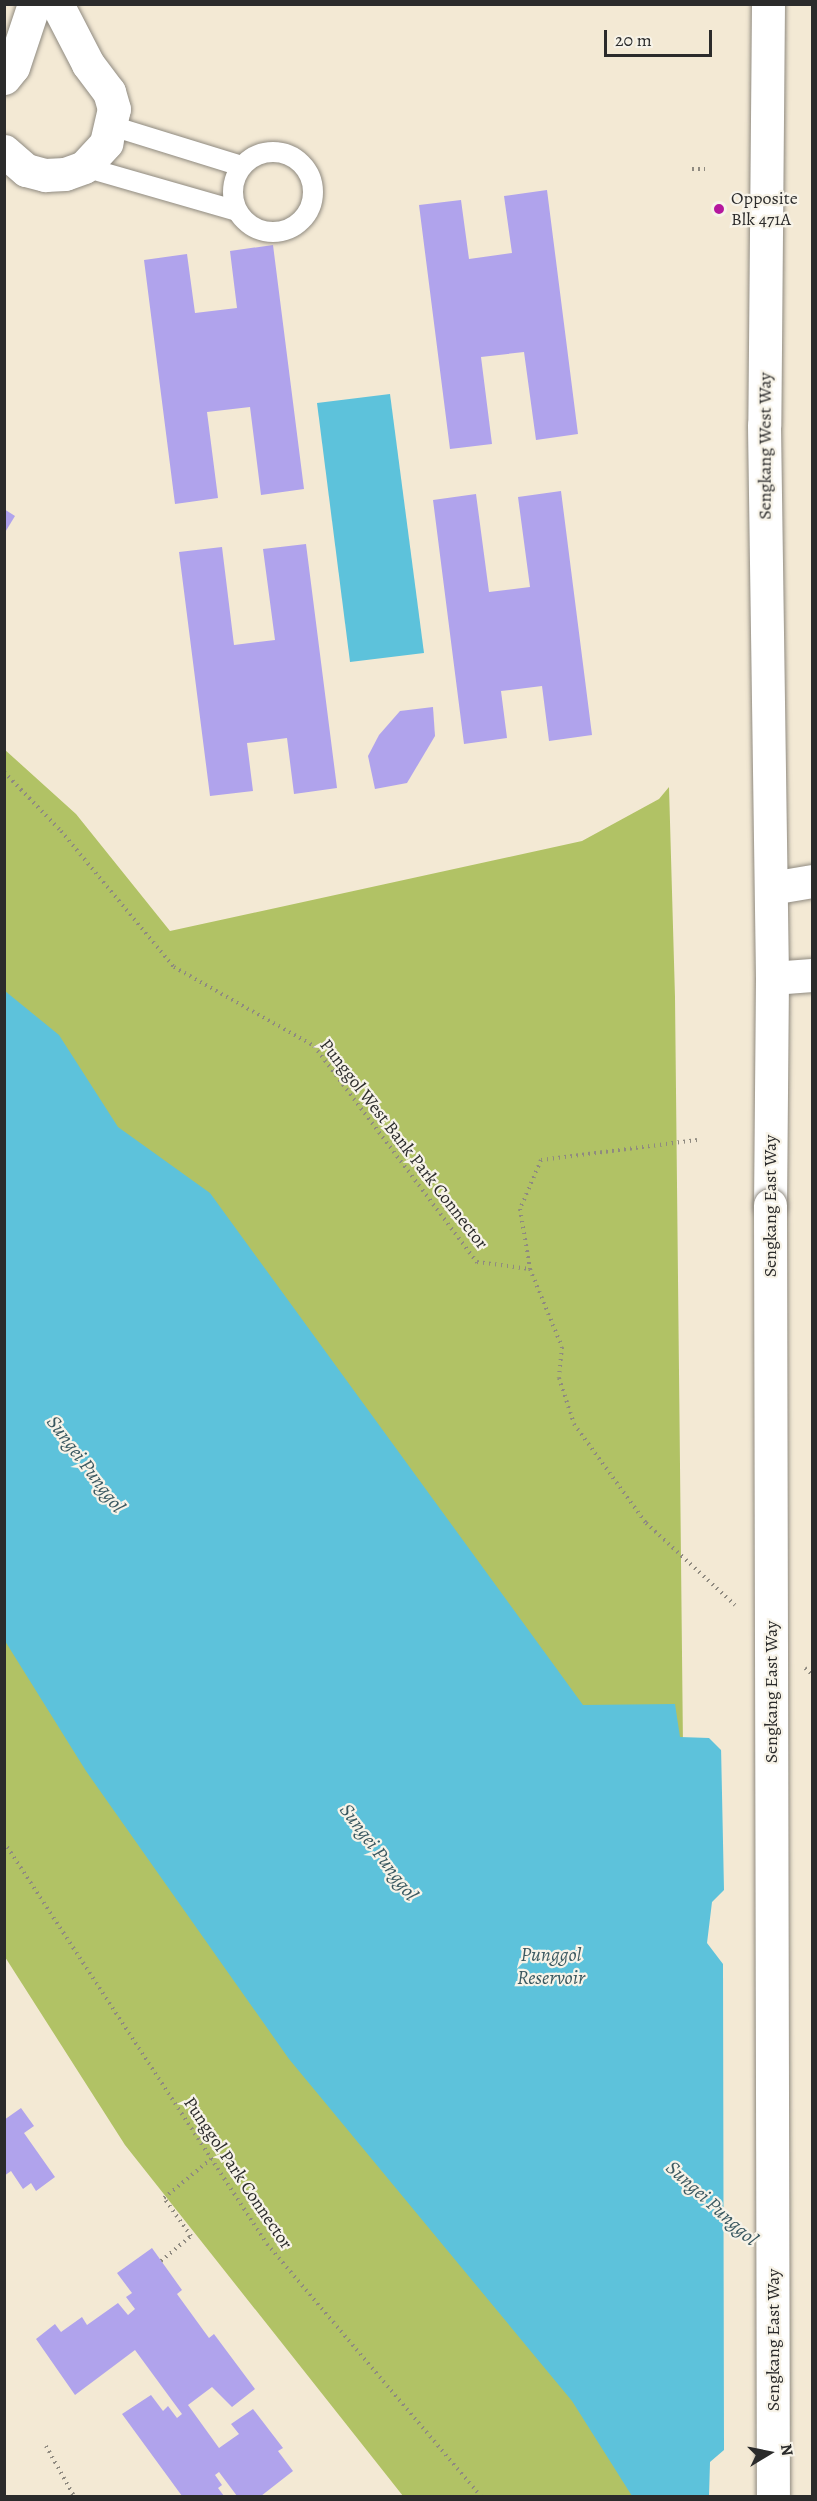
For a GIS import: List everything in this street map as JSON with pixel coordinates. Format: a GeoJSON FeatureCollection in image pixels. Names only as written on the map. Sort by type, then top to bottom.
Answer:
{"type":"FeatureCollection","features":[{"type":"Feature","properties":{"kind":"main road"},"geometry":{"type":"LineString","coordinates":[[5,78],[13,68],[34,4]]}},
{"type":"Feature","properties":{"kind":"main road"},"geometry":{"type":"LineString","coordinates":[[4,151],[26,170],[45,175],[84,167],[106,143],[112,126],[114,109],[110,92],[88,64],[57,4]]}},
{"type":"Feature","properties":{"kind":"main road","name":"Sengkang West Way"},"geometry":{"type":"LineString","coordinates":[[768,4],[764,425],[771,888]]}},
{"type":"Feature","properties":{"kind":"main road"},"geometry":{"type":"LineString","coordinates":[[771,888],[813,881]]}},
{"type":"Feature","properties":{"kind":"main road","name":"Sengkang East Way"},"geometry":{"type":"LineString","coordinates":[[771,888],[773,2496]]}},
{"type":"Feature","properties":{"kind":"main road"},"geometry":{"type":"LineString","coordinates":[[772,978],[813,975]]}},
{"type":"Feature","properties":{"kind":"lane"},"geometry":{"type":"LineString","coordinates":[[112,126],[241,166]]}},
{"type":"Feature","properties":{"kind":"lane"},"geometry":{"type":"LineString","coordinates":[[84,167],[237,211],[253,228],[275,233],[297,225],[311,207],[313,184],[303,163],[283,152],[260,153],[241,166],[233,188],[237,211]]}},
{"type":"Feature","properties":{"kind":"path"},"geometry":{"type":"LineString","coordinates":[[692,169],[705,169]]}},
{"type":"Feature","properties":{"kind":"path","name":"Punggol West Bank Park Connector"},"geometry":{"type":"LineString","coordinates":[[4,772],[61,831],[174,967],[314,1046],[477,1262],[530,1269]]}},
{"type":"Feature","properties":{"kind":"path"},"geometry":{"type":"LineString","coordinates":[[691,1566],[646,1523],[574,1424],[559,1378],[562,1347],[530,1269],[520,1209],[542,1161],[696,1140]]}},
{"type":"Feature","properties":{"kind":"path","name":"Punggol Park Connector"},"geometry":{"type":"LineString","coordinates":[[4,1842],[267,2244],[481,2496]]}},
{"type":"Feature","properties":{"kind":"path"},"geometry":{"type":"LineString","coordinates":[[161,2261],[191,2236],[164,2198],[211,2159]]}},
{"type":"Feature","properties":{"kind":"path"},"geometry":{"type":"LineString","coordinates":[[46,2446],[74,2496]]}},
{"type":"Feature","properties":{"kind":"green space"},"geometry":{"type":"Polygon","coordinates":[[[4,749],[76,814],[170,931],[582,841],[659,799],[669,787],[675,997],[691,2496],[403,2496],[125,2145],[5,1957],[4,749]]]}},
{"type":"Feature","properties":{"kind":"water"},"geometry":{"type":"Polygon","coordinates":[[[390,394],[424,653],[350,662],[317,403],[390,394]]]}},
{"type":"Feature","properties":{"kind":"water","name":"Punggol Reservoir"},"geometry":{"type":"Polygon","coordinates":[[[5,991],[59,1035],[118,1127],[210,1193],[583,1705],[675,1704],[680,1737],[709,1738],[812,1841],[812,2496],[632,2496],[572,2401],[289,2059],[86,1771],[5,1641],[5,991]]]}},
{"type":"Feature","properties":{"kind":"pier"},"geometry":{"type":"Polygon","coordinates":[[[721,1746],[812,1837],[812,2496],[709,2496],[710,2462],[724,2450],[723,1964],[707,1943],[712,1902],[724,1890],[721,1746]]]}},
{"type":"Feature","properties":{"kind":"building"},"geometry":{"type":"Polygon","coordinates":[[[547,190],[578,434],[536,440],[524,352],[481,357],[492,444],[450,449],[419,205],[461,200],[469,259],[512,253],[504,196],[547,190]]]}},
{"type":"Feature","properties":{"kind":"building"},"geometry":{"type":"Polygon","coordinates":[[[273,245],[304,489],[261,495],[250,407],[207,412],[218,498],[175,504],[144,260],[187,254],[195,313],[237,308],[230,251],[273,245]]]}},
{"type":"Feature","properties":{"kind":"building"},"geometry":{"type":"Polygon","coordinates":[[[561,491],[592,735],[549,741],[542,686],[501,691],[507,738],[464,744],[433,500],[476,494],[489,592],[530,587],[518,497],[561,491]]]}},
{"type":"Feature","properties":{"kind":"building"},"geometry":{"type":"Polygon","coordinates":[[[4,509],[15,516],[4,534],[4,509]]]}},
{"type":"Feature","properties":{"kind":"building"},"geometry":{"type":"Polygon","coordinates":[[[306,544],[337,788],[294,794],[287,738],[247,743],[253,791],[210,796],[179,552],[222,547],[234,645],[275,640],[263,549],[306,544]]]}},
{"type":"Feature","properties":{"kind":"building"},"geometry":{"type":"Polygon","coordinates":[[[433,707],[435,736],[407,783],[375,789],[368,756],[379,735],[400,711],[433,707]]]}},
{"type":"Feature","properties":{"kind":"building"},"geometry":{"type":"Polygon","coordinates":[[[21,2108],[34,2126],[24,2133],[55,2177],[36,2191],[31,2183],[23,2189],[11,2171],[4,2176],[4,2120],[21,2108]]]}},
{"type":"Feature","properties":{"kind":"building"},"geometry":{"type":"Polygon","coordinates":[[[152,2248],[182,2290],[177,2294],[209,2338],[214,2334],[255,2389],[232,2407],[212,2387],[188,2405],[219,2448],[239,2434],[231,2424],[253,2409],[283,2448],[278,2451],[293,2471],[261,2496],[237,2496],[219,2472],[215,2475],[222,2485],[218,2488],[224,2496],[182,2496],[122,2414],[151,2395],[163,2411],[168,2406],[177,2418],[182,2414],[135,2350],[75,2395],[36,2339],[55,2324],[61,2332],[82,2317],[87,2325],[118,2303],[128,2315],[135,2309],[126,2297],[132,2293],[117,2273],[152,2248]]]}},
{"type":"Feature","properties":{"kind":"place","name":"Opposite Blk 471A"},"geometry":{"type":"Point","coordinates":[719,209]}},
{"type":"Feature","properties":{"kind":"water label","name":"Sungei Punggol"},"geometry":{"type":"Point","coordinates":[86,1464]}},
{"type":"Feature","properties":{"kind":"water label","name":"Sungei Punggol"},"geometry":{"type":"Point","coordinates":[379,1852]}},
{"type":"Feature","properties":{"kind":"water label","name":"Sungei Punggol"},"geometry":{"type":"Point","coordinates":[712,2203]}}]}
